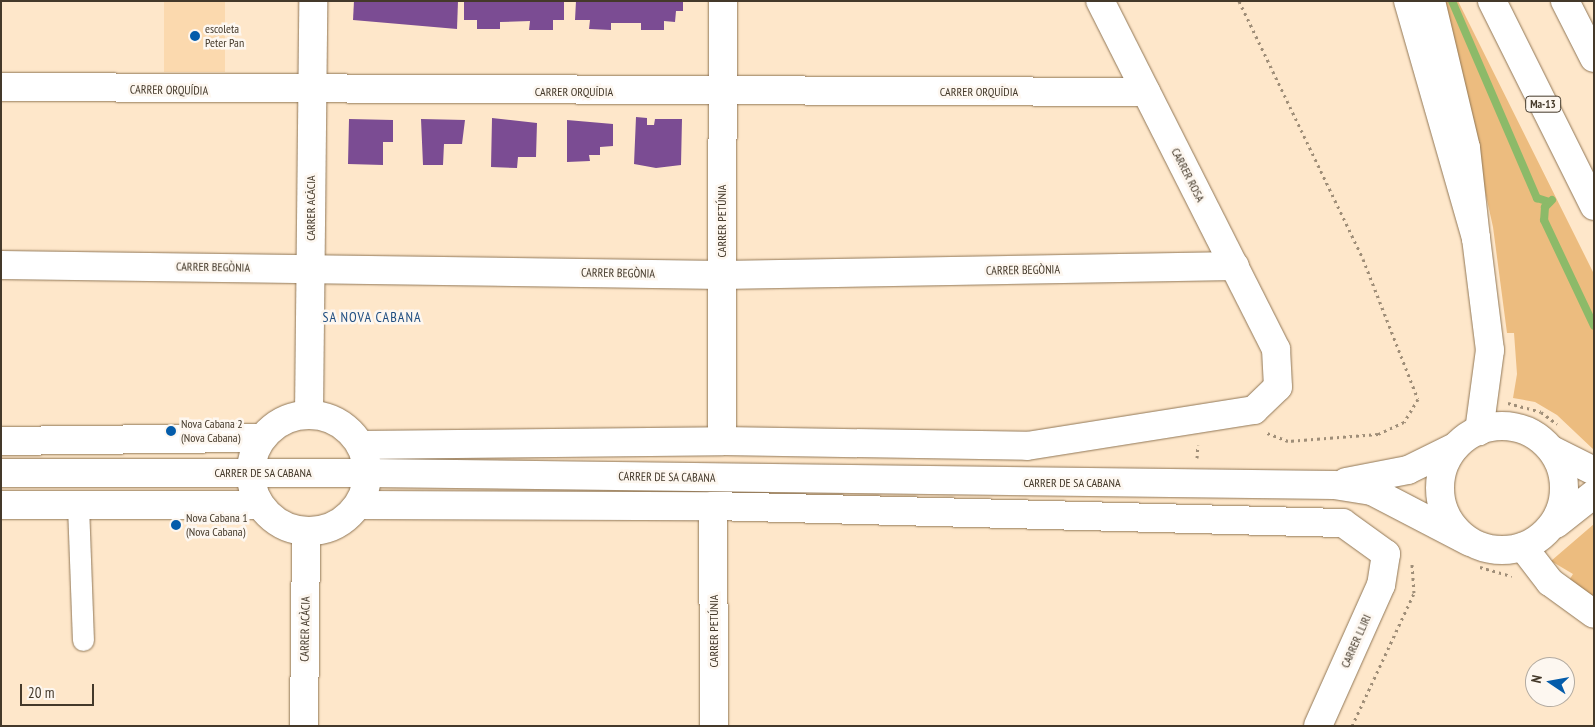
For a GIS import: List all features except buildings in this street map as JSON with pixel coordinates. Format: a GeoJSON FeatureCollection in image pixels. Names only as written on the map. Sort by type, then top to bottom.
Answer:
{"type":"FeatureCollection","features":[{"type":"Feature","properties":{"kind":"main road","name":"CARRER ACÀCIA"},"geometry":{"type":"LineString","coordinates":[[309,414],[313,1]]}},
{"type":"Feature","properties":{"kind":"main road","name":"CARRER PETÚNIA"},"geometry":{"type":"LineString","coordinates":[[722,441],[723,1]]}},
{"type":"Feature","properties":{"kind":"main road","name":"CARRER ROSA"},"geometry":{"type":"LineString","coordinates":[[722,441],[1026,446],[1254,410],[1278,387],[1276,349],[1100,1]]}},
{"type":"Feature","properties":{"kind":"main road"},"geometry":{"type":"LineString","coordinates":[[1408,1],[1476,238]]}},
{"type":"Feature","properties":{"kind":"main road"},"geometry":{"type":"LineString","coordinates":[[1431,1],[1466,148],[1490,350],[1479,431]]}},
{"type":"Feature","properties":{"kind":"main road","name":"Ma-13"},"geometry":{"type":"LineString","coordinates":[[1492,1],[1594,206]]}},
{"type":"Feature","properties":{"kind":"main road"},"geometry":{"type":"LineString","coordinates":[[1566,1],[1594,58]]}},
{"type":"Feature","properties":{"kind":"main road","name":"CARRER ORQUÍDIA"},"geometry":{"type":"LineString","coordinates":[[1,87],[312,92],[1146,92]]}},
{"type":"Feature","properties":{"kind":"main road","name":"CARRER BEGÒNIA"},"geometry":{"type":"LineString","coordinates":[[1,265],[722,275],[1235,266]]}},
{"type":"Feature","properties":{"kind":"main road"},"geometry":{"type":"LineString","coordinates":[[309,414],[340,422],[361,445],[368,473],[359,505],[337,524],[306,532],[273,519],[260,505],[251,473],[262,438],[283,421],[309,414]]}},
{"type":"Feature","properties":{"kind":"main road"},"geometry":{"type":"LineString","coordinates":[[1594,471],[1557,439],[1523,428],[1505,425],[1479,431],[1455,447],[1445,462],[1440,498],[1456,531],[1470,542],[1487,549],[1522,547],[1548,532],[1586,495],[1594,494]]}},
{"type":"Feature","properties":{"kind":"main road"},"geometry":{"type":"LineString","coordinates":[[1,441],[262,438]]}},
{"type":"Feature","properties":{"kind":"main road"},"geometry":{"type":"LineString","coordinates":[[1548,532],[1558,517],[1564,491],[1557,439]]}},
{"type":"Feature","properties":{"kind":"main road"},"geometry":{"type":"LineString","coordinates":[[361,445],[722,441]]}},
{"type":"Feature","properties":{"kind":"main road","name":"CARRER DE SA CABANA"},"geometry":{"type":"LineString","coordinates":[[1334,485],[1408,470],[1455,447]]}},
{"type":"Feature","properties":{"kind":"main road","name":"CARRER DE SA CABANA"},"geometry":{"type":"LineString","coordinates":[[1,473],[368,473],[1334,485],[1372,491],[1470,542]]}},
{"type":"Feature","properties":{"kind":"main road"},"geometry":{"type":"LineString","coordinates":[[1,505],[260,505]]}},
{"type":"Feature","properties":{"kind":"main road"},"geometry":{"type":"LineString","coordinates":[[359,505],[713,506],[1343,524],[1397,553]]}},
{"type":"Feature","properties":{"kind":"main road","name":"CARRER PETÚNIA"},"geometry":{"type":"LineString","coordinates":[[713,506],[714,726]]}},
{"type":"Feature","properties":{"kind":"main road","name":"CARRER ACÀCIA"},"geometry":{"type":"LineString","coordinates":[[304,726],[306,532]]}},
{"type":"Feature","properties":{"kind":"main road"},"geometry":{"type":"LineString","coordinates":[[1522,547],[1550,582],[1594,614]]}},
{"type":"Feature","properties":{"kind":"main road","name":"CARRER LLIRI"},"geometry":{"type":"LineString","coordinates":[[1318,726],[1397,553]]}},
{"type":"Feature","properties":{"kind":"street"},"geometry":{"type":"LineString","coordinates":[[78,506],[84,640]]}},
{"type":"Feature","properties":{"kind":"path"},"geometry":{"type":"LineString","coordinates":[[1238,1],[1363,259],[1418,399],[1404,422],[1378,434],[1288,442],[1256,428]]}},
{"type":"Feature","properties":{"kind":"path"},"geometry":{"type":"LineString","coordinates":[[1508,394],[1505,403],[1541,412],[1557,439]]}},
{"type":"Feature","properties":{"kind":"path"},"geometry":{"type":"LineString","coordinates":[[1352,726],[1414,592],[1397,553]]}},
{"type":"Feature","properties":{"kind":"shaded area","name":"escoleta Peter Pan"},"geometry":{"type":"Polygon","coordinates":[[[164,1],[225,1],[225,72],[164,72],[164,1]]]}},
{"type":"Feature","properties":{"kind":"shaded area"},"geometry":{"type":"Polygon","coordinates":[[[1443,1],[1458,1],[1594,274],[1594,450],[1557,415],[1535,402],[1513,398],[1517,374],[1514,333],[1507,333],[1493,227],[1443,1]]]}},
{"type":"Feature","properties":{"kind":"shaded area"},"geometry":{"type":"Polygon","coordinates":[[[1594,524],[1594,603],[1566,585],[1573,574],[1551,561],[1594,524]]]}},
{"type":"Feature","properties":{"kind":"waterway"},"geometry":{"type":"LineString","coordinates":[[1452,1],[1537,198],[1549,202]]}},
{"type":"Feature","properties":{"kind":"waterway"},"geometry":{"type":"LineString","coordinates":[[1552,200],[1545,207],[1544,220],[1594,326]]}},
{"type":"Feature","properties":{"kind":"place","name":"escoleta Peter Pan"},"geometry":{"type":"Point","coordinates":[195,36]}},
{"type":"Feature","properties":{"kind":"place","name":"Nova Cabana 2 (Nova Cabana)"},"geometry":{"type":"Point","coordinates":[171,431]}},
{"type":"Feature","properties":{"kind":"place","name":"Nova Cabana 1 (Nova Cabana)"},"geometry":{"type":"Point","coordinates":[176,525]}},
{"type":"Feature","properties":{"kind":"district","name":"SA NOVA CABANA"},"geometry":{"type":"Point","coordinates":[372,317]}}]}
